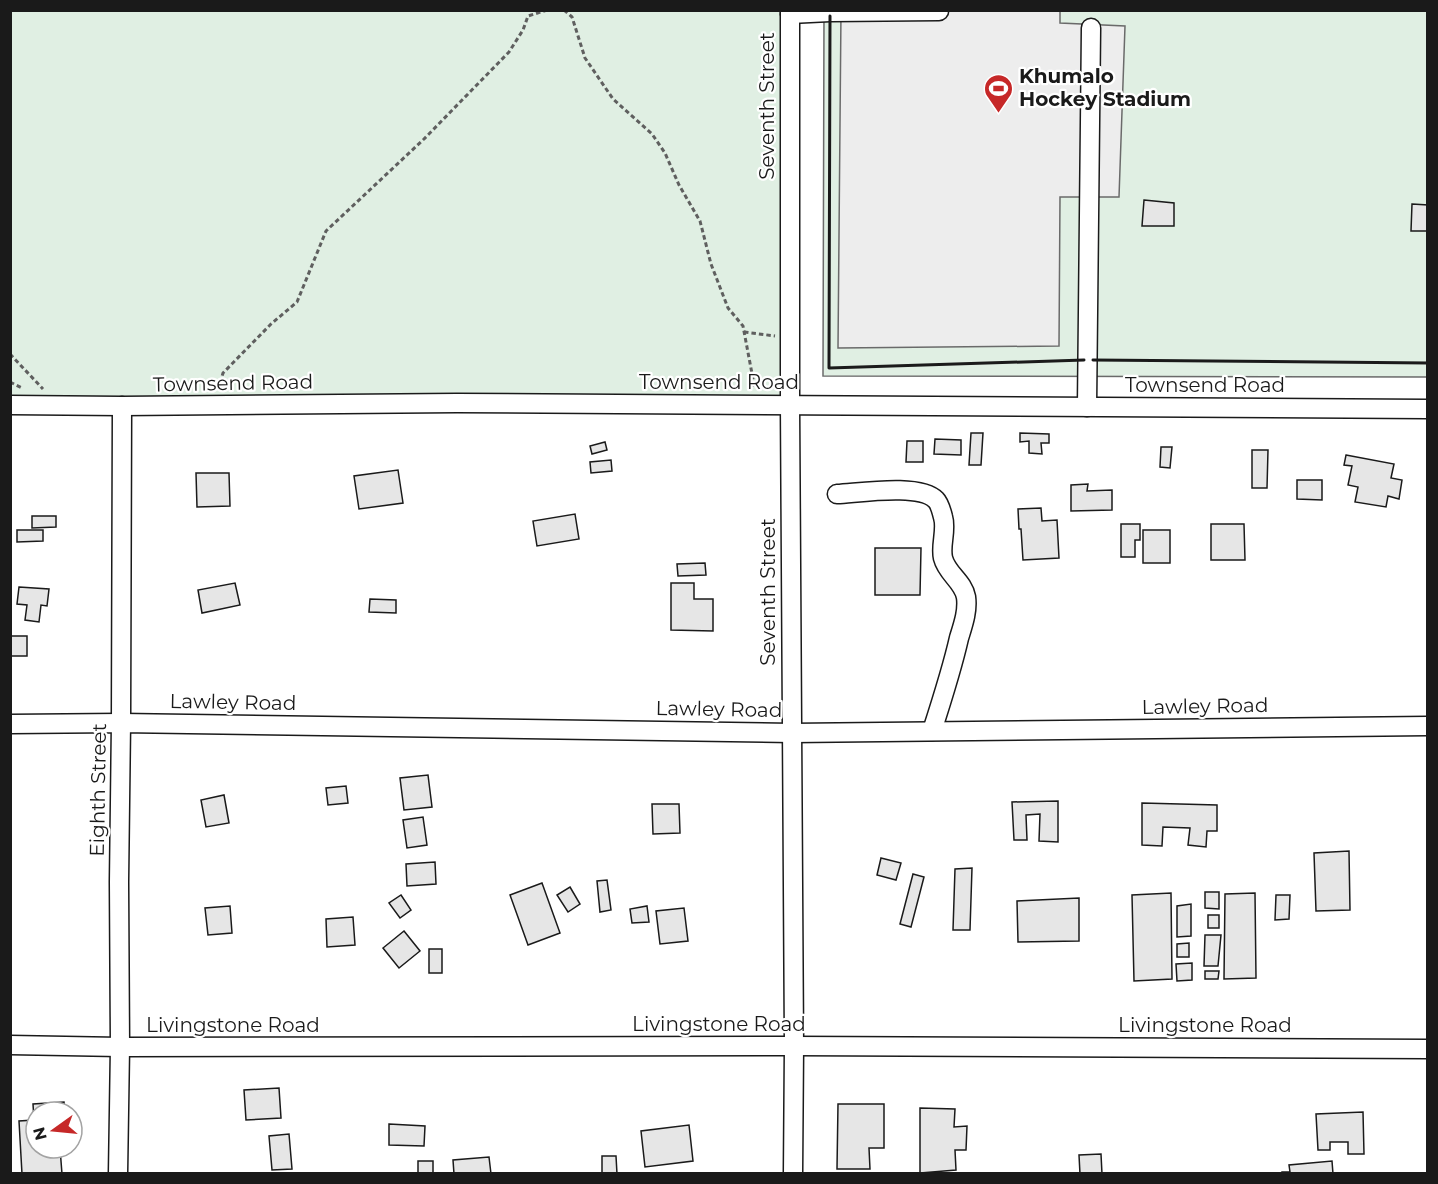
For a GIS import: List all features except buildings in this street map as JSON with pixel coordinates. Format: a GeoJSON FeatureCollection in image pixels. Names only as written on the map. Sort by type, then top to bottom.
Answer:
{"type":"FeatureCollection","features":[{"type":"Feature","properties":{"kind":"street"},"geometry":{"type":"LineString","coordinates":[[790,12],[939,11]]}},
{"type":"Feature","properties":{"kind":"street","name":"Seventh Street"},"geometry":{"type":"LineString","coordinates":[[790,12],[793,1173]]}},
{"type":"Feature","properties":{"kind":"street"},"geometry":{"type":"LineString","coordinates":[[1088,407],[1091,27]]}},
{"type":"Feature","properties":{"kind":"street","name":"Townsend Road"},"geometry":{"type":"LineString","coordinates":[[10,405],[457,402],[1428,409]]}},
{"type":"Feature","properties":{"kind":"street","name":"Eighth Street"},"geometry":{"type":"LineString","coordinates":[[118,1173],[122,406]]}},
{"type":"Feature","properties":{"kind":"street"},"geometry":{"type":"LineString","coordinates":[[837,494],[904,490],[921,492],[936,500],[944,518],[942,552],[944,562],[962,586],[966,595],[967,608],[932,731]]}},
{"type":"Feature","properties":{"kind":"street","name":"Lawley Road"},"geometry":{"type":"LineString","coordinates":[[10,724],[121,723],[792,732],[1428,726]]}},
{"type":"Feature","properties":{"kind":"street","name":"Livingstone Road"},"geometry":{"type":"LineString","coordinates":[[10,1045],[1428,1049]]}},
{"type":"Feature","properties":{"kind":"path"},"geometry":{"type":"LineString","coordinates":[[212,405],[223,373],[271,324],[297,302],[326,231],[424,139],[509,52],[523,30],[528,16],[547,10]]}},
{"type":"Feature","properties":{"kind":"path"},"geometry":{"type":"LineString","coordinates":[[564,10],[572,17],[585,58],[613,99],[651,134],[665,153],[679,185],[700,221],[711,264],[728,308],[743,326],[753,378],[753,405]]}},
{"type":"Feature","properties":{"kind":"path"},"geometry":{"type":"LineString","coordinates":[[744,332],[774,337],[790,332]]}},
{"type":"Feature","properties":{"kind":"path"},"geometry":{"type":"LineString","coordinates":[[10,354],[59,406]]}},
{"type":"Feature","properties":{"kind":"path"},"geometry":{"type":"LineString","coordinates":[[10,382],[30,392]]}},
{"type":"Feature","properties":{"kind":"green space"},"geometry":{"type":"Polygon","coordinates":[[[11,11],[791,11],[790,405],[11,401],[11,11]]]}},
{"type":"Feature","properties":{"kind":"green space","name":"Khumalo Hockey Stadium"},"geometry":{"type":"Polygon","coordinates":[[[824,11],[1427,11],[1427,377],[823,376],[824,11]]]}},
{"type":"Feature","properties":{"kind":"shaded area"},"geometry":{"type":"Polygon","coordinates":[[[841,11],[1060,11],[1060,23],[1125,26],[1119,197],[1060,197],[1059,346],[838,348],[841,11]]]}},
{"type":"Feature","properties":{"kind":"wall"},"geometry":{"type":"LineString","coordinates":[[830,16],[829,368],[1084,360]]}},
{"type":"Feature","properties":{"kind":"wall"},"geometry":{"type":"LineString","coordinates":[[1093,360],[1428,363]]}},
{"type":"Feature","properties":{"kind":"place","name":"Khumalo Hockey Stadium"},"geometry":{"type":"Point","coordinates":[998,114]}}]}
